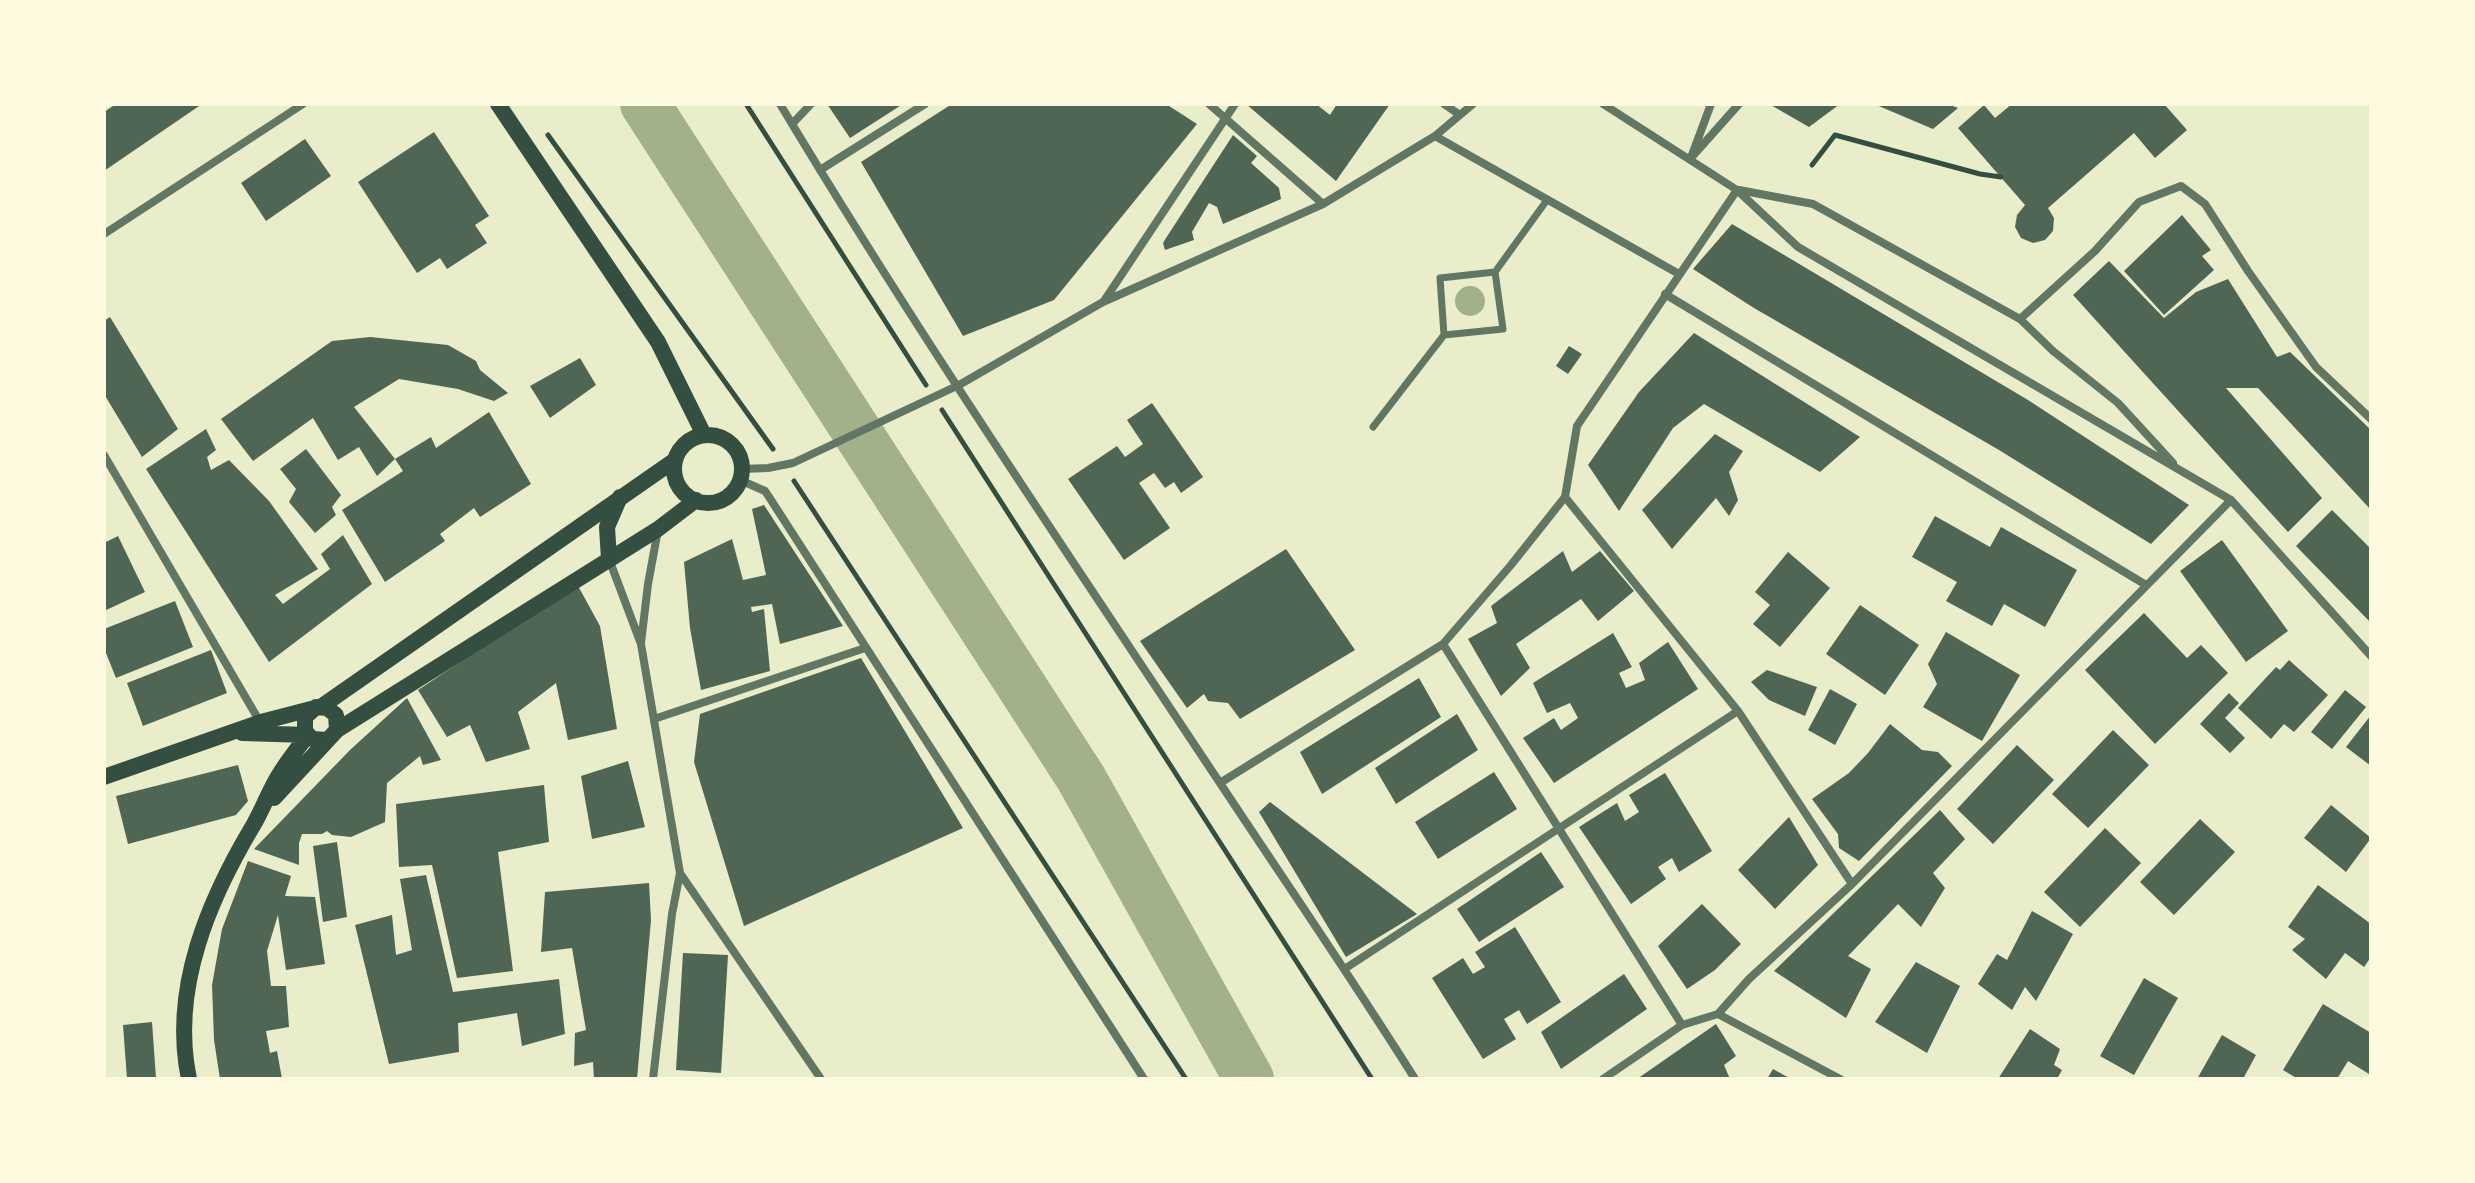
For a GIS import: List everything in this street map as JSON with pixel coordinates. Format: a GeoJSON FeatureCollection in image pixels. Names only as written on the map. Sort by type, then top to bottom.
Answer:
{"type":"FeatureCollection","features":[{"type":"Feature","properties":{"kind":"main road"},"geometry":{"type":"LineString","coordinates":[[498,104],[658,342],[704,435]]}},
{"type":"Feature","properties":{"kind":"main road"},"geometry":{"type":"LineString","coordinates":[[308,735],[304,721],[316,708],[675,460],[686,443],[704,435],[714,435],[731,443],[740,459],[741,474],[735,490],[717,501],[696,500],[676,480],[675,460]]}},
{"type":"Feature","properties":{"kind":"main road"},"geometry":{"type":"LineString","coordinates":[[609,559],[607,527],[621,496]]}},
{"type":"Feature","properties":{"kind":"main road"},"geometry":{"type":"LineString","coordinates":[[236,733],[308,735],[317,740],[332,735],[658,529],[696,500]]}},
{"type":"Feature","properties":{"kind":"main road"},"geometry":{"type":"LineString","coordinates":[[104,777],[261,722],[316,708],[336,715],[332,735],[255,822]]}},
{"type":"Feature","properties":{"kind":"main road"},"geometry":{"type":"LineString","coordinates":[[236,733],[276,741],[286,763]]}},
{"type":"Feature","properties":{"kind":"main road"},"geometry":{"type":"LineString","coordinates":[[189,1079],[185,1061],[185,1004],[197,944],[235,854],[286,763],[308,735]]}},
{"type":"Feature","properties":{"kind":"street"},"geometry":{"type":"LineString","coordinates":[[104,234],[303,104]]}},
{"type":"Feature","properties":{"kind":"street"},"geometry":{"type":"LineString","coordinates":[[780,104],[959,385],[1220,783],[1346,968],[1415,1079]]}},
{"type":"Feature","properties":{"kind":"street"},"geometry":{"type":"LineString","coordinates":[[792,124],[811,104]]}},
{"type":"Feature","properties":{"kind":"street"},"geometry":{"type":"LineString","coordinates":[[820,170],[925,104]]}},
{"type":"Feature","properties":{"kind":"street"},"geometry":{"type":"LineString","coordinates":[[1209,104],[1323,204]]}},
{"type":"Feature","properties":{"kind":"street"},"geometry":{"type":"LineString","coordinates":[[1103,302],[1235,104]]}},
{"type":"Feature","properties":{"kind":"street"},"geometry":{"type":"LineString","coordinates":[[1444,104],[1460,115]]}},
{"type":"Feature","properties":{"kind":"street"},"geometry":{"type":"LineString","coordinates":[[741,474],[788,464],[959,385],[1103,302],[1323,204],[1435,136],[1473,104]]}},
{"type":"Feature","properties":{"kind":"street"},"geometry":{"type":"LineString","coordinates":[[1603,104],[1737,190],[1798,247],[2231,500],[2371,656]]}},
{"type":"Feature","properties":{"kind":"street"},"geometry":{"type":"LineString","coordinates":[[1690,159],[1711,104]]}},
{"type":"Feature","properties":{"kind":"street"},"geometry":{"type":"LineString","coordinates":[[1690,159],[1739,104]]}},
{"type":"Feature","properties":{"kind":"street"},"geometry":{"type":"LineString","coordinates":[[1435,136],[1679,274]]}},
{"type":"Feature","properties":{"kind":"street"},"geometry":{"type":"LineString","coordinates":[[2020,319],[2095,251],[2139,202],[2181,186],[2205,204],[2316,367],[2371,419]]}},
{"type":"Feature","properties":{"kind":"street"},"geometry":{"type":"LineString","coordinates":[[1220,783],[1443,644],[1565,497],[1577,426],[1737,190]]}},
{"type":"Feature","properties":{"kind":"street"},"geometry":{"type":"LineString","coordinates":[[1737,190],[1813,204],[2020,319],[2053,351],[2118,403],[2178,469]]}},
{"type":"Feature","properties":{"kind":"street"},"geometry":{"type":"LineString","coordinates":[[1444,335],[1503,329],[1495,272],[1547,200]]}},
{"type":"Feature","properties":{"kind":"street"},"geometry":{"type":"LineString","coordinates":[[1373,427],[1444,335],[1440,278],[1495,272]]}},
{"type":"Feature","properties":{"kind":"street"},"geometry":{"type":"LineString","coordinates":[[1665,294],[2146,585]]}},
{"type":"Feature","properties":{"kind":"street"},"geometry":{"type":"LineString","coordinates":[[104,455],[261,722]]}},
{"type":"Feature","properties":{"kind":"street"},"geometry":{"type":"LineString","coordinates":[[741,474],[765,491],[1144,1079]]}},
{"type":"Feature","properties":{"kind":"street"},"geometry":{"type":"LineString","coordinates":[[1565,497],[1738,711],[1852,884]]}},
{"type":"Feature","properties":{"kind":"street"},"geometry":{"type":"LineString","coordinates":[[1603,1079],[1682,1025],[1718,1014],[1749,979],[1852,884],[2231,500]]}},
{"type":"Feature","properties":{"kind":"street"},"geometry":{"type":"LineString","coordinates":[[641,644],[658,529]]}},
{"type":"Feature","properties":{"kind":"street"},"geometry":{"type":"LineString","coordinates":[[609,559],[641,644],[680,873],[672,914],[653,1079]]}},
{"type":"Feature","properties":{"kind":"street"},"geometry":{"type":"LineString","coordinates":[[1443,644],[1682,1025]]}},
{"type":"Feature","properties":{"kind":"street"},"geometry":{"type":"LineString","coordinates":[[654,719],[865,648]]}},
{"type":"Feature","properties":{"kind":"street"},"geometry":{"type":"LineString","coordinates":[[1346,968],[1738,711]]}},
{"type":"Feature","properties":{"kind":"street"},"geometry":{"type":"LineString","coordinates":[[680,873],[821,1079]]}},
{"type":"Feature","properties":{"kind":"street"},"geometry":{"type":"LineString","coordinates":[[1718,1014],[1840,1079]]}},
{"type":"Feature","properties":{"kind":"path"},"geometry":{"type":"LineString","coordinates":[[746,104],[1372,1079]]}},
{"type":"Feature","properties":{"kind":"path"},"geometry":{"type":"LineString","coordinates":[[544,130],[788,464],[1186,1079]]}},
{"type":"Feature","properties":{"kind":"path"},"geometry":{"type":"LineString","coordinates":[[1812,165],[1835,135],[2001,177]]}},
{"type":"Feature","properties":{"kind":"shaded area"},"geometry":{"type":"Polygon","coordinates":[[[1470,286],[1481,290],[1485,301],[1481,312],[1470,316],[1459,312],[1455,301],[1459,290],[1470,286]]]}},
{"type":"Feature","properties":{"kind":"building"},"geometry":{"type":"Polygon","coordinates":[[[116,104],[202,104],[104,171],[104,112],[116,104]]]}},
{"type":"Feature","properties":{"kind":"building"},"geometry":{"type":"Polygon","coordinates":[[[827,104],[903,104],[850,138],[827,104]]]}},
{"type":"Feature","properties":{"kind":"building"},"geometry":{"type":"Polygon","coordinates":[[[952,104],[1166,104],[1197,124],[1054,300],[963,336],[861,162],[952,104]]]}},
{"type":"Feature","properties":{"kind":"building"},"geometry":{"type":"Polygon","coordinates":[[[1246,104],[1316,104],[1330,115],[1337,104],[1390,104],[1336,181],[1246,104]]]}},
{"type":"Feature","properties":{"kind":"building"},"geometry":{"type":"Polygon","coordinates":[[[1769,104],[1840,104],[1809,127],[1769,104]]]}},
{"type":"Feature","properties":{"kind":"building"},"geometry":{"type":"Polygon","coordinates":[[[1874,104],[1948,104],[1958,108],[1933,129],[1874,104]]]}},
{"type":"Feature","properties":{"kind":"building"},"geometry":{"type":"Polygon","coordinates":[[[2012,104],[2164,104],[2187,130],[2155,158],[2134,133],[2048,208],[2054,218],[2053,231],[2045,240],[2033,243],[2021,238],[2015,227],[2017,215],[2025,205],[1958,128],[1984,105],[1995,118],[2012,104]]]}},
{"type":"Feature","properties":{"kind":"building"},"geometry":{"type":"Polygon","coordinates":[[[434,132],[489,216],[475,225],[487,243],[447,269],[440,258],[417,273],[358,182],[434,132]]]}},
{"type":"Feature","properties":{"kind":"building"},"geometry":{"type":"Polygon","coordinates":[[[1233,135],[1257,156],[1251,163],[1279,188],[1281,199],[1223,224],[1217,207],[1209,203],[1192,232],[1194,240],[1165,250],[1163,243],[1233,135]]]}},
{"type":"Feature","properties":{"kind":"building"},"geometry":{"type":"Polygon","coordinates":[[[305,139],[331,176],[266,221],[241,183],[305,139]]]}},
{"type":"Feature","properties":{"kind":"building"},"geometry":{"type":"Polygon","coordinates":[[[2182,215],[2211,250],[2202,256],[2214,270],[2164,315],[2124,271],[2182,215]]]}},
{"type":"Feature","properties":{"kind":"building"},"geometry":{"type":"Polygon","coordinates":[[[1732,224],[2028,400],[2189,505],[2151,544],[1999,450],[1754,308],[1693,269],[1732,224]]]}},
{"type":"Feature","properties":{"kind":"building"},"geometry":{"type":"Polygon","coordinates":[[[2109,261],[2164,318],[2196,292],[2228,279],[2277,357],[2290,352],[2371,430],[2371,510],[2258,388],[2226,388],[2322,498],[2288,532],[2073,295],[2109,261]]]}},
{"type":"Feature","properties":{"kind":"building"},"geometry":{"type":"Polygon","coordinates":[[[110,317],[178,429],[142,457],[104,394],[104,321],[110,317]]]}},
{"type":"Feature","properties":{"kind":"building"},"geometry":{"type":"Polygon","coordinates":[[[1694,333],[1860,437],[1820,472],[1704,404],[1673,428],[1619,511],[1588,465],[1639,392],[1694,333]]]}},
{"type":"Feature","properties":{"kind":"building"},"geometry":{"type":"Polygon","coordinates":[[[370,337],[448,345],[476,361],[480,370],[508,393],[494,401],[458,389],[399,379],[354,407],[395,459],[377,476],[359,447],[338,460],[313,418],[253,461],[221,419],[332,341],[370,337]]]}},
{"type":"Feature","properties":{"kind":"building"},"geometry":{"type":"Polygon","coordinates":[[[1569,346],[1582,354],[1568,374],[1556,366],[1569,346]]]}},
{"type":"Feature","properties":{"kind":"building"},"geometry":{"type":"Polygon","coordinates":[[[580,358],[596,385],[550,418],[530,386],[580,358]]]}},
{"type":"Feature","properties":{"kind":"building"},"geometry":{"type":"Polygon","coordinates":[[[1152,403],[1203,477],[1181,493],[1174,482],[1165,488],[1154,473],[1139,483],[1170,528],[1124,560],[1068,479],[1117,446],[1125,457],[1143,444],[1127,420],[1152,403]]]}},
{"type":"Feature","properties":{"kind":"building"},"geometry":{"type":"Polygon","coordinates":[[[489,412],[531,484],[480,517],[474,508],[440,534],[445,541],[385,582],[342,510],[403,471],[395,459],[431,437],[436,448],[489,412]]]}},
{"type":"Feature","properties":{"kind":"building"},"geometry":{"type":"Polygon","coordinates":[[[206,429],[216,450],[207,457],[211,470],[229,460],[269,501],[318,569],[275,595],[283,604],[330,569],[321,554],[343,535],[372,584],[269,662],[146,469],[206,429]]]}},
{"type":"Feature","properties":{"kind":"building"},"geometry":{"type":"Polygon","coordinates":[[[1715,434],[1743,451],[1729,472],[1738,500],[1729,516],[1716,498],[1672,549],[1642,510],[1715,434]]]}},
{"type":"Feature","properties":{"kind":"building"},"geometry":{"type":"Polygon","coordinates":[[[306,449],[341,495],[332,507],[336,515],[315,533],[289,502],[296,489],[280,469],[306,449]]]}},
{"type":"Feature","properties":{"kind":"building"},"geometry":{"type":"Polygon","coordinates":[[[764,505],[843,626],[780,644],[772,604],[751,607],[752,612],[764,609],[770,671],[701,690],[690,628],[684,562],[732,539],[743,580],[766,575],[752,509],[764,505]]]}},
{"type":"Feature","properties":{"kind":"building"},"geometry":{"type":"Polygon","coordinates":[[[2332,510],[2371,549],[2371,623],[2296,546],[2332,510]]]}},
{"type":"Feature","properties":{"kind":"building"},"geometry":{"type":"Polygon","coordinates":[[[1935,516],[1990,547],[2001,527],[2077,570],[2045,627],[2004,604],[1992,626],[1946,601],[1957,582],[1912,557],[1935,516]]]}},
{"type":"Feature","properties":{"kind":"building"},"geometry":{"type":"Polygon","coordinates":[[[118,536],[145,592],[104,611],[104,543],[118,536]]]}},
{"type":"Feature","properties":{"kind":"building"},"geometry":{"type":"Polygon","coordinates":[[[2222,540],[2288,631],[2246,662],[2180,571],[2222,540]]]}},
{"type":"Feature","properties":{"kind":"building"},"geometry":{"type":"Polygon","coordinates":[[[1286,549],[1355,650],[1240,719],[1228,703],[1208,701],[1204,694],[1187,708],[1140,641],[1286,549]]]}},
{"type":"Feature","properties":{"kind":"building"},"geometry":{"type":"Polygon","coordinates":[[[1563,551],[1572,572],[1600,551],[1634,591],[1598,621],[1581,599],[1516,644],[1530,668],[1501,696],[1468,639],[1497,623],[1491,606],[1563,551]]]}},
{"type":"Feature","properties":{"kind":"building"},"geometry":{"type":"Polygon","coordinates":[[[1788,552],[1830,588],[1780,647],[1753,624],[1770,605],[1755,592],[1788,552]]]}},
{"type":"Feature","properties":{"kind":"building"},"geometry":{"type":"Polygon","coordinates":[[[577,584],[600,626],[617,729],[568,740],[556,683],[518,712],[530,749],[486,762],[470,725],[447,737],[418,690],[577,584]]]}},
{"type":"Feature","properties":{"kind":"building"},"geometry":{"type":"Polygon","coordinates":[[[175,601],[193,647],[116,678],[104,648],[104,629],[175,601]]]}},
{"type":"Feature","properties":{"kind":"building"},"geometry":{"type":"Polygon","coordinates":[[[1860,605],[1919,645],[1885,695],[1826,654],[1860,605]]]}},
{"type":"Feature","properties":{"kind":"building"},"geometry":{"type":"Polygon","coordinates":[[[2144,613],[2187,658],[2201,645],[2228,673],[2155,744],[2085,670],[2144,613]]]}},
{"type":"Feature","properties":{"kind":"building"},"geometry":{"type":"Polygon","coordinates":[[[1946,632],[2020,675],[1982,741],[1923,707],[1937,684],[1928,664],[1946,632]]]}},
{"type":"Feature","properties":{"kind":"building"},"geometry":{"type":"Polygon","coordinates":[[[1613,633],[1632,667],[1619,673],[1626,688],[1645,680],[1639,663],[1668,642],[1698,689],[1554,783],[1523,738],[1554,718],[1561,730],[1578,718],[1570,703],[1547,713],[1533,683],[1613,633]]]}},
{"type":"Feature","properties":{"kind":"building"},"geometry":{"type":"Polygon","coordinates":[[[211,650],[227,693],[143,726],[127,683],[211,650]]]}},
{"type":"Feature","properties":{"kind":"building"},"geometry":{"type":"Polygon","coordinates":[[[861,658],[963,828],[744,926],[694,762],[700,714],[861,658]]]}},
{"type":"Feature","properties":{"kind":"building"},"geometry":{"type":"Polygon","coordinates":[[[2289,660],[2328,695],[2294,732],[2284,724],[2271,739],[2238,708],[2276,667],[2280,670],[2289,660]]]}},
{"type":"Feature","properties":{"kind":"building"},"geometry":{"type":"Polygon","coordinates":[[[1767,670],[1817,687],[1805,716],[1769,700],[1751,682],[1767,670]]]}},
{"type":"Feature","properties":{"kind":"building"},"geometry":{"type":"Polygon","coordinates":[[[1419,678],[1441,717],[1322,794],[1300,752],[1419,678]]]}},
{"type":"Feature","properties":{"kind":"building"},"geometry":{"type":"Polygon","coordinates":[[[1830,689],[1857,704],[1835,745],[1808,730],[1830,689]]]}},
{"type":"Feature","properties":{"kind":"building"},"geometry":{"type":"Polygon","coordinates":[[[2345,690],[2366,707],[2332,749],[2311,732],[2345,690]]]}},
{"type":"Feature","properties":{"kind":"building"},"geometry":{"type":"Polygon","coordinates":[[[2229,693],[2239,703],[2225,718],[2245,738],[2230,753],[2200,724],[2229,693]]]}},
{"type":"Feature","properties":{"kind":"building"},"geometry":{"type":"Polygon","coordinates":[[[407,698],[441,760],[423,765],[420,756],[387,783],[385,822],[351,837],[332,835],[327,831],[302,834],[299,865],[254,849],[350,750],[407,698]]]}},
{"type":"Feature","properties":{"kind":"building"},"geometry":{"type":"Polygon","coordinates":[[[1457,714],[1478,750],[1396,804],[1375,768],[1457,714]]]}},
{"type":"Feature","properties":{"kind":"building"},"geometry":{"type":"Polygon","coordinates":[[[2371,715],[2371,766],[2346,747],[2371,715]]]}},
{"type":"Feature","properties":{"kind":"building"},"geometry":{"type":"Polygon","coordinates":[[[1890,724],[1922,750],[1938,752],[1952,766],[1859,861],[1839,848],[1838,834],[1812,799],[1849,773],[1890,724]]]}},
{"type":"Feature","properties":{"kind":"building"},"geometry":{"type":"Polygon","coordinates":[[[2113,730],[2149,765],[2088,828],[2052,794],[2113,730]]]}},
{"type":"Feature","properties":{"kind":"building"},"geometry":{"type":"Polygon","coordinates":[[[2017,745],[2054,780],[1993,844],[1957,809],[2017,745]]]}},
{"type":"Feature","properties":{"kind":"building"},"geometry":{"type":"Polygon","coordinates":[[[628,761],[645,827],[592,839],[581,776],[628,761]]]}},
{"type":"Feature","properties":{"kind":"building"},"geometry":{"type":"Polygon","coordinates":[[[238,765],[248,801],[236,815],[128,844],[116,796],[238,765]]]}},
{"type":"Feature","properties":{"kind":"building"},"geometry":{"type":"Polygon","coordinates":[[[1494,772],[1517,809],[1438,859],[1415,822],[1494,772]]]}},
{"type":"Feature","properties":{"kind":"building"},"geometry":{"type":"Polygon","coordinates":[[[1665,773],[1712,851],[1679,872],[1672,858],[1658,867],[1666,879],[1631,904],[1579,827],[1617,803],[1625,821],[1639,812],[1629,795],[1665,773]]]}},
{"type":"Feature","properties":{"kind":"building"},"geometry":{"type":"Polygon","coordinates":[[[544,785],[549,842],[498,852],[513,971],[457,978],[432,865],[399,867],[396,804],[544,785]]]}},
{"type":"Feature","properties":{"kind":"building"},"geometry":{"type":"Polygon","coordinates":[[[1270,802],[1417,914],[1346,957],[1259,812],[1270,802]]]}},
{"type":"Feature","properties":{"kind":"building"},"geometry":{"type":"Polygon","coordinates":[[[2331,805],[2371,838],[2346,872],[2304,838],[2331,805]]]}},
{"type":"Feature","properties":{"kind":"building"},"geometry":{"type":"Polygon","coordinates":[[[1940,810],[1965,839],[1933,873],[1945,888],[1921,927],[1898,904],[1848,956],[1871,969],[1846,1018],[1774,971],[1940,810]]]}},
{"type":"Feature","properties":{"kind":"building"},"geometry":{"type":"Polygon","coordinates":[[[1789,817],[1818,865],[1775,909],[1738,870],[1789,817]]]}},
{"type":"Feature","properties":{"kind":"building"},"geometry":{"type":"Polygon","coordinates":[[[2200,819],[2235,852],[2174,915],[2140,882],[2200,819]]]}},
{"type":"Feature","properties":{"kind":"building"},"geometry":{"type":"Polygon","coordinates":[[[2105,828],[2141,863],[2080,927],[2044,892],[2105,828]]]}},
{"type":"Feature","properties":{"kind":"building"},"geometry":{"type":"Polygon","coordinates":[[[337,842],[347,917],[323,922],[313,846],[337,842]]]}},
{"type":"Feature","properties":{"kind":"building"},"geometry":{"type":"Polygon","coordinates":[[[1541,852],[1564,887],[1479,942],[1457,909],[1541,852]]]}},
{"type":"Feature","properties":{"kind":"building"},"geometry":{"type":"Polygon","coordinates":[[[248,861],[291,876],[285,896],[315,897],[325,964],[286,970],[278,915],[267,951],[271,986],[286,986],[289,1027],[266,1031],[270,1053],[277,1051],[282,1079],[220,1079],[214,1040],[212,985],[222,929],[248,861]]]}},
{"type":"Feature","properties":{"kind":"building"},"geometry":{"type":"Polygon","coordinates":[[[426,875],[453,992],[559,979],[565,1034],[522,1046],[517,1013],[458,1023],[459,1052],[389,1064],[355,925],[392,915],[396,955],[412,950],[400,879],[426,875]]]}},
{"type":"Feature","properties":{"kind":"building"},"geometry":{"type":"Polygon","coordinates":[[[649,883],[651,920],[637,1079],[594,1079],[593,1062],[574,1066],[575,1033],[586,1030],[572,948],[541,952],[545,892],[649,883]]]}},
{"type":"Feature","properties":{"kind":"building"},"geometry":{"type":"Polygon","coordinates":[[[2318,885],[2371,924],[2371,957],[2364,967],[2345,953],[2326,979],[2292,950],[2305,939],[2288,927],[2318,885]]]}},
{"type":"Feature","properties":{"kind":"building"},"geometry":{"type":"Polygon","coordinates":[[[1702,904],[1741,944],[1715,970],[1687,989],[1658,946],[1702,904]]]}},
{"type":"Feature","properties":{"kind":"building"},"geometry":{"type":"Polygon","coordinates":[[[2032,911],[2073,934],[2036,1001],[2025,987],[2012,1010],[1978,984],[1997,954],[2007,960],[2032,911]]]}},
{"type":"Feature","properties":{"kind":"building"},"geometry":{"type":"Polygon","coordinates":[[[1515,927],[1561,1002],[1527,1024],[1519,1010],[1504,1019],[1516,1039],[1483,1059],[1432,978],[1463,958],[1473,974],[1485,967],[1475,952],[1515,927]]]}},
{"type":"Feature","properties":{"kind":"building"},"geometry":{"type":"Polygon","coordinates":[[[683,953],[728,955],[721,1073],[676,1070],[683,953]]]}},
{"type":"Feature","properties":{"kind":"building"},"geometry":{"type":"Polygon","coordinates":[[[1916,962],[1960,986],[1927,1053],[1875,1022],[1916,962]]]}},
{"type":"Feature","properties":{"kind":"building"},"geometry":{"type":"Polygon","coordinates":[[[1624,974],[1647,1009],[1561,1069],[1541,1032],[1624,974]]]}},
{"type":"Feature","properties":{"kind":"building"},"geometry":{"type":"Polygon","coordinates":[[[2144,978],[2178,998],[2134,1075],[2100,1056],[2144,978]]]}},
{"type":"Feature","properties":{"kind":"building"},"geometry":{"type":"Polygon","coordinates":[[[2323,1004],[2371,1033],[2369,1074],[2348,1061],[2337,1079],[2298,1079],[2283,1070],[2323,1004]]]}},
{"type":"Feature","properties":{"kind":"building"},"geometry":{"type":"Polygon","coordinates":[[[152,1022],[156,1078],[127,1079],[123,1025],[152,1022]]]}},
{"type":"Feature","properties":{"kind":"building"},"geometry":{"type":"Polygon","coordinates":[[[1716,1024],[1736,1056],[1724,1065],[1730,1079],[1637,1079],[1716,1024]]]}},
{"type":"Feature","properties":{"kind":"building"},"geometry":{"type":"Polygon","coordinates":[[[2030,1029],[2060,1049],[2054,1065],[2062,1070],[2057,1079],[1998,1079],[2030,1029]]]}},
{"type":"Feature","properties":{"kind":"building"},"geometry":{"type":"Polygon","coordinates":[[[2222,1035],[2256,1055],[2243,1079],[2197,1079],[2222,1035]]]}},
{"type":"Feature","properties":{"kind":"building"},"geometry":{"type":"Polygon","coordinates":[[[1773,1069],[1791,1079],[1767,1079],[1773,1069]]]}},
{"type":"Feature","properties":{"kind":"waterway"},"geometry":{"type":"LineString","coordinates":[[645,104],[1081,778],[1249,1079]]}}]}
